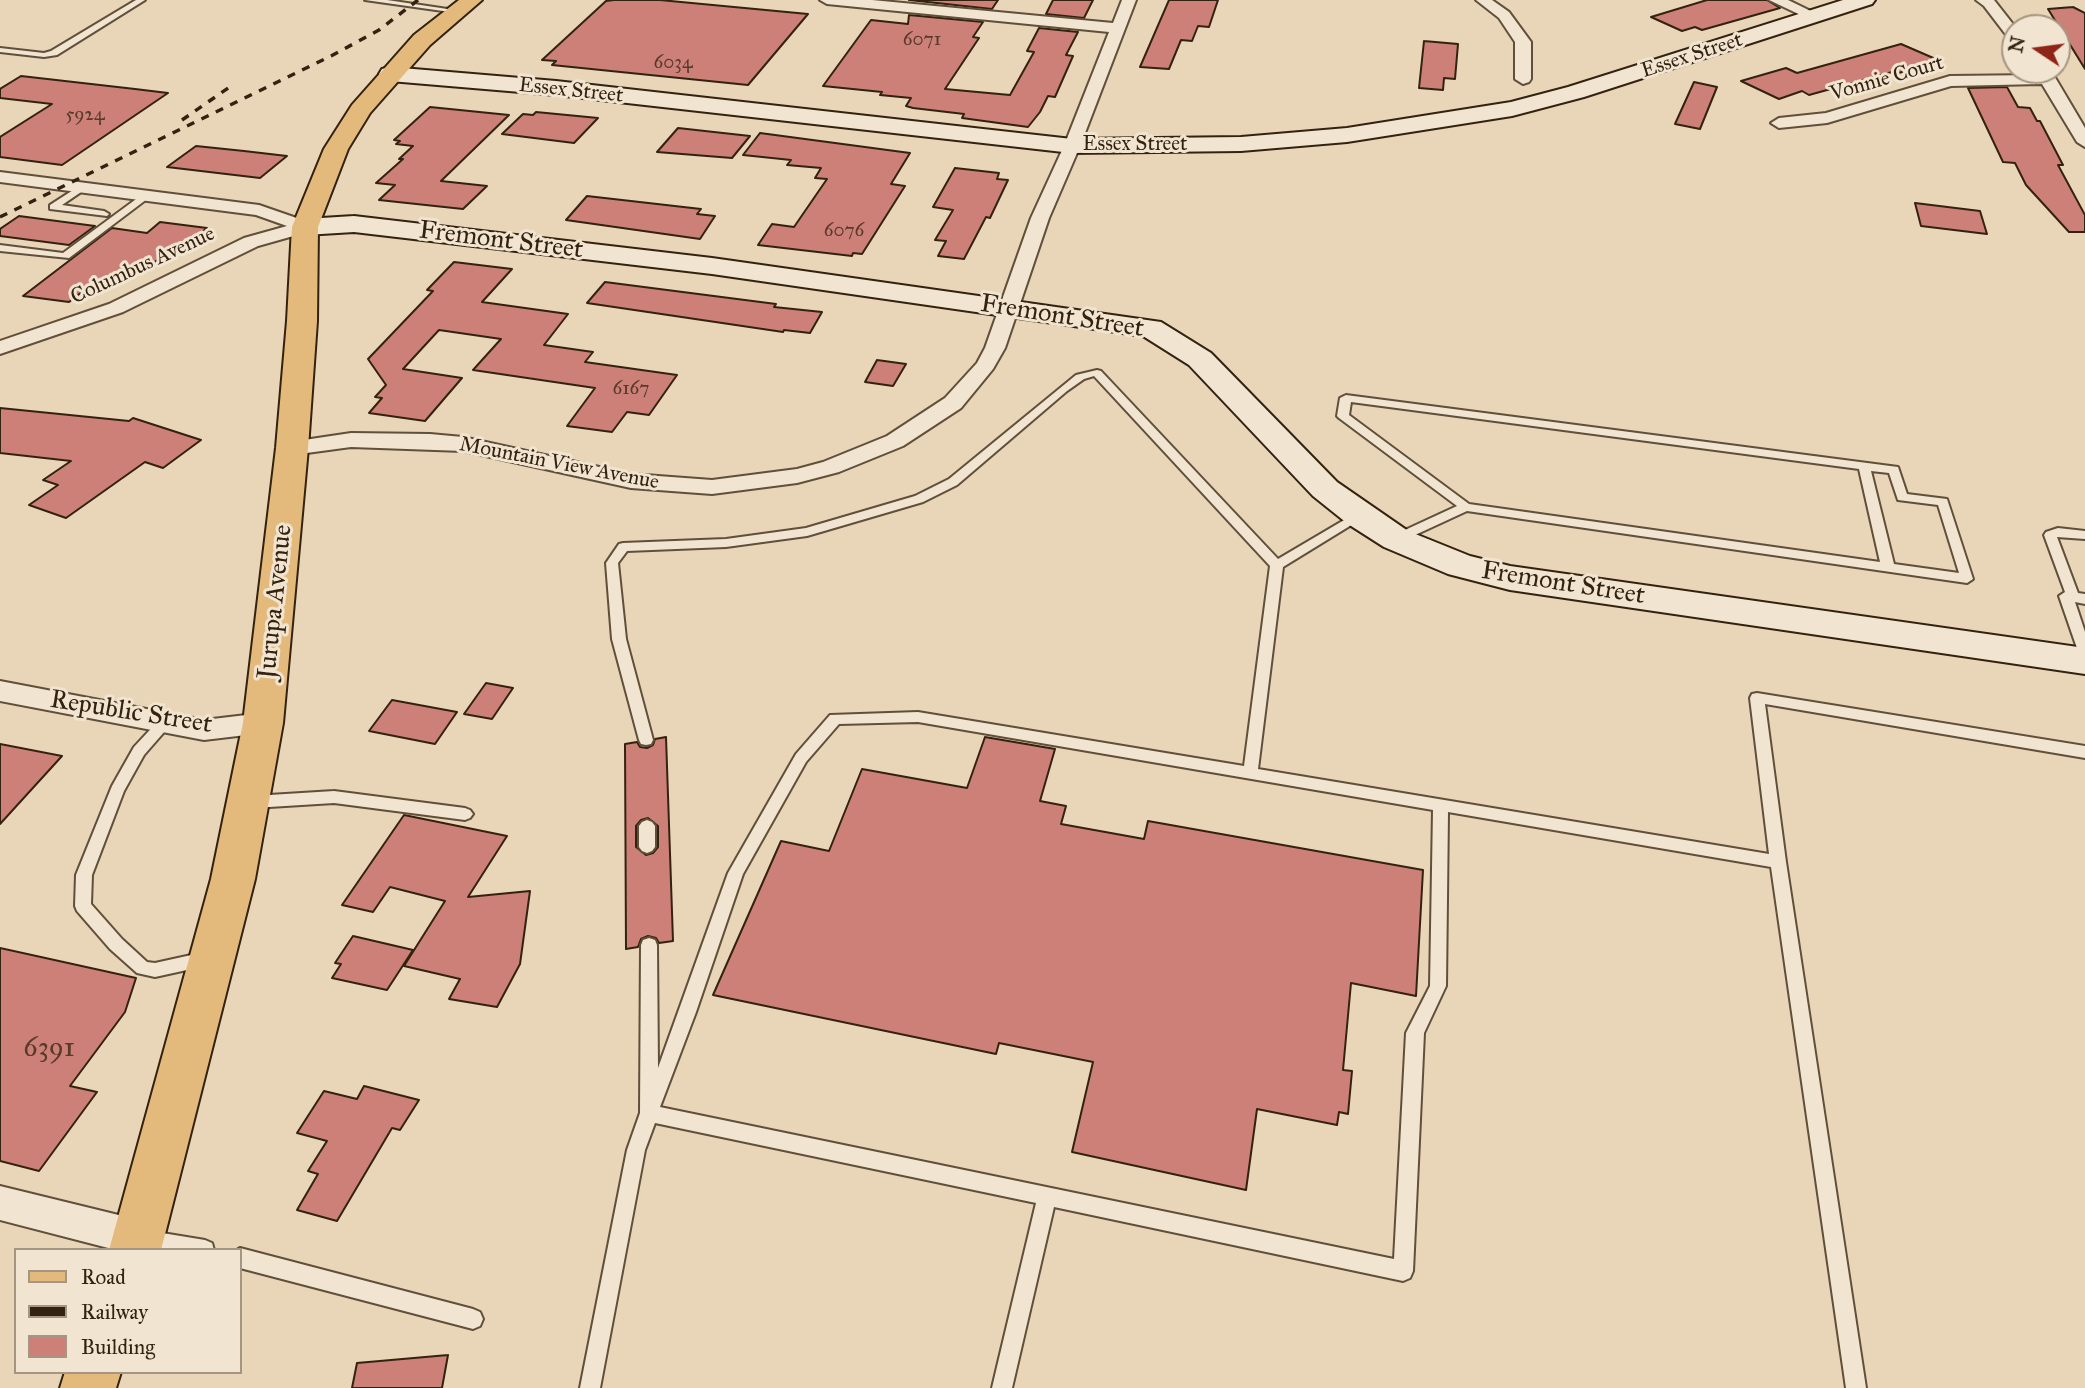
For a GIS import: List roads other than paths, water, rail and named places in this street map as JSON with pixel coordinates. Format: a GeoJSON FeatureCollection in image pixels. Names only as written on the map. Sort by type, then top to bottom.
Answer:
{"type":"FeatureCollection","features":[{"type":"Feature","properties":{"kind":"main road","name":"Jurupa Avenue"},"geometry":{"type":"LineString","coordinates":[[137,1244],[233,879],[263,723],[292,448],[302,321],[305,227],[336,149],[360,110],[422,40],[464,5]]}},
{"type":"Feature","properties":{"kind":"street"},"geometry":{"type":"LineString","coordinates":[[827,0],[1116,28]]}},
{"type":"Feature","properties":{"kind":"street","name":"Mountain View Avenue"},"geometry":{"type":"LineString","coordinates":[[292,448],[351,439],[463,444],[591,474],[671,486],[712,487],[797,476],[831,467],[895,440],[953,403],[986,365],[995,348],[1040,218],[1072,146],[1129,0]]}},
{"type":"Feature","properties":{"kind":"street"},"geometry":{"type":"LineString","coordinates":[[1483,0],[1504,15],[1523,42],[1523,79]]}},
{"type":"Feature","properties":{"kind":"street"},"geometry":{"type":"LineString","coordinates":[[1776,0],[1814,16]]}},
{"type":"Feature","properties":{"kind":"street","name":"Essex Street"},"geometry":{"type":"LineString","coordinates":[[390,74],[570,90],[1072,146],[1241,144],[1347,135],[1513,109],[1576,92],[1865,0]]}},
{"type":"Feature","properties":{"kind":"street"},"geometry":{"type":"LineString","coordinates":[[1983,0],[1989,3],[2001,19]]}},
{"type":"Feature","properties":{"kind":"street","name":"Vonnie Court"},"geometry":{"type":"LineString","coordinates":[[1779,123],[1827,118],[1950,81],[2001,78]]}},
{"type":"Feature","properties":{"kind":"street"},"geometry":{"type":"LineString","coordinates":[[2050,84],[2085,142]]}},
{"type":"Feature","properties":{"kind":"street","name":"Fremont Street"},"geometry":{"type":"LineString","coordinates":[[0,177],[259,210],[305,227],[354,224],[452,234],[712,266],[1151,328],[1200,359],[1325,489],[1360,516],[1396,539],[1460,566],[1510,578],[2085,661]]}},
{"type":"Feature","properties":{"kind":"street","name":"Columbus Avenue"},"geometry":{"type":"LineString","coordinates":[[0,348],[116,308],[251,242],[305,227]]}},
{"type":"Feature","properties":{"kind":"street","name":"Republic Street"},"geometry":{"type":"LineString","coordinates":[[0,691],[204,730],[263,723]]}},
{"type":"Feature","properties":{"kind":"street"},"geometry":{"type":"LineString","coordinates":[[0,1203],[137,1244]]}},
{"type":"Feature","properties":{"kind":"lane"},"geometry":{"type":"LineString","coordinates":[[0,50],[44,55],[54,53],[141,0]]}},
{"type":"Feature","properties":{"kind":"lane"},"geometry":{"type":"LineString","coordinates":[[369,0],[464,5]]}},
{"type":"Feature","properties":{"kind":"lane"},"geometry":{"type":"LineString","coordinates":[[81,188],[53,207],[104,214]]}},
{"type":"Feature","properties":{"kind":"lane"},"geometry":{"type":"LineString","coordinates":[[0,248],[65,256],[146,196]]}},
{"type":"Feature","properties":{"kind":"lane"},"geometry":{"type":"LineString","coordinates":[[646,740],[619,639],[612,563],[623,547],[726,543],[807,532],[919,499],[953,482],[1063,389],[1090,373],[1097,373],[1277,565]]}},
{"type":"Feature","properties":{"kind":"lane"},"geometry":{"type":"LineString","coordinates":[[1346,398],[1864,467],[1894,470],[1902,497],[1943,502],[1967,579],[1466,507],[1343,416],[1346,398]]}},
{"type":"Feature","properties":{"kind":"lane"},"geometry":{"type":"LineString","coordinates":[[1864,467],[1888,567]]}},
{"type":"Feature","properties":{"kind":"lane"},"geometry":{"type":"LineString","coordinates":[[1396,539],[1466,507]]}},
{"type":"Feature","properties":{"kind":"lane"},"geometry":{"type":"LineString","coordinates":[[1277,565],[1360,516]]}},
{"type":"Feature","properties":{"kind":"lane"},"geometry":{"type":"LineString","coordinates":[[2079,598],[2050,535],[2058,532],[2085,535]]}},
{"type":"Feature","properties":{"kind":"lane"},"geometry":{"type":"LineString","coordinates":[[1250,773],[1277,565]]}},
{"type":"Feature","properties":{"kind":"lane"},"geometry":{"type":"LineString","coordinates":[[2079,598],[2066,596],[2085,650]]}},
{"type":"Feature","properties":{"kind":"lane"},"geometry":{"type":"LineString","coordinates":[[1856,1388],[1778,862],[1757,698],[2085,752]]}},
{"type":"Feature","properties":{"kind":"lane"},"geometry":{"type":"LineString","coordinates":[[590,1388],[636,1150],[736,873],[801,758],[835,719],[918,717],[1778,862]]}},
{"type":"Feature","properties":{"kind":"lane"},"geometry":{"type":"LineString","coordinates":[[165,723],[139,751],[117,790],[85,875],[83,906],[116,944],[143,968],[155,970],[213,956]]}},
{"type":"Feature","properties":{"kind":"lane"},"geometry":{"type":"LineString","coordinates":[[248,803],[334,797],[465,814]]}},
{"type":"Feature","properties":{"kind":"lane"},"geometry":{"type":"LineString","coordinates":[[649,1113],[1403,1271],[1415,1033],[1438,986],[1441,806]]}},
{"type":"Feature","properties":{"kind":"lane"},"geometry":{"type":"LineString","coordinates":[[647,826],[648,847]]}},
{"type":"Feature","properties":{"kind":"lane"},"geometry":{"type":"LineString","coordinates":[[649,945],[649,1113]]}},
{"type":"Feature","properties":{"kind":"lane"},"geometry":{"type":"LineString","coordinates":[[1002,1388],[1047,1197]]}},
{"type":"Feature","properties":{"kind":"lane"},"geometry":{"type":"LineString","coordinates":[[137,1244],[182,1248]]}},
{"type":"Feature","properties":{"kind":"lane"},"geometry":{"type":"LineString","coordinates":[[242,1259],[473,1319]]}},
{"type":"Feature","properties":{"kind":"railway"},"geometry":{"type":"LineString","coordinates":[[0,217],[331,56],[379,30],[418,0]]}},
{"type":"Feature","properties":{"kind":"railway"},"geometry":{"type":"LineString","coordinates":[[182,120],[234,84]]}}]}
